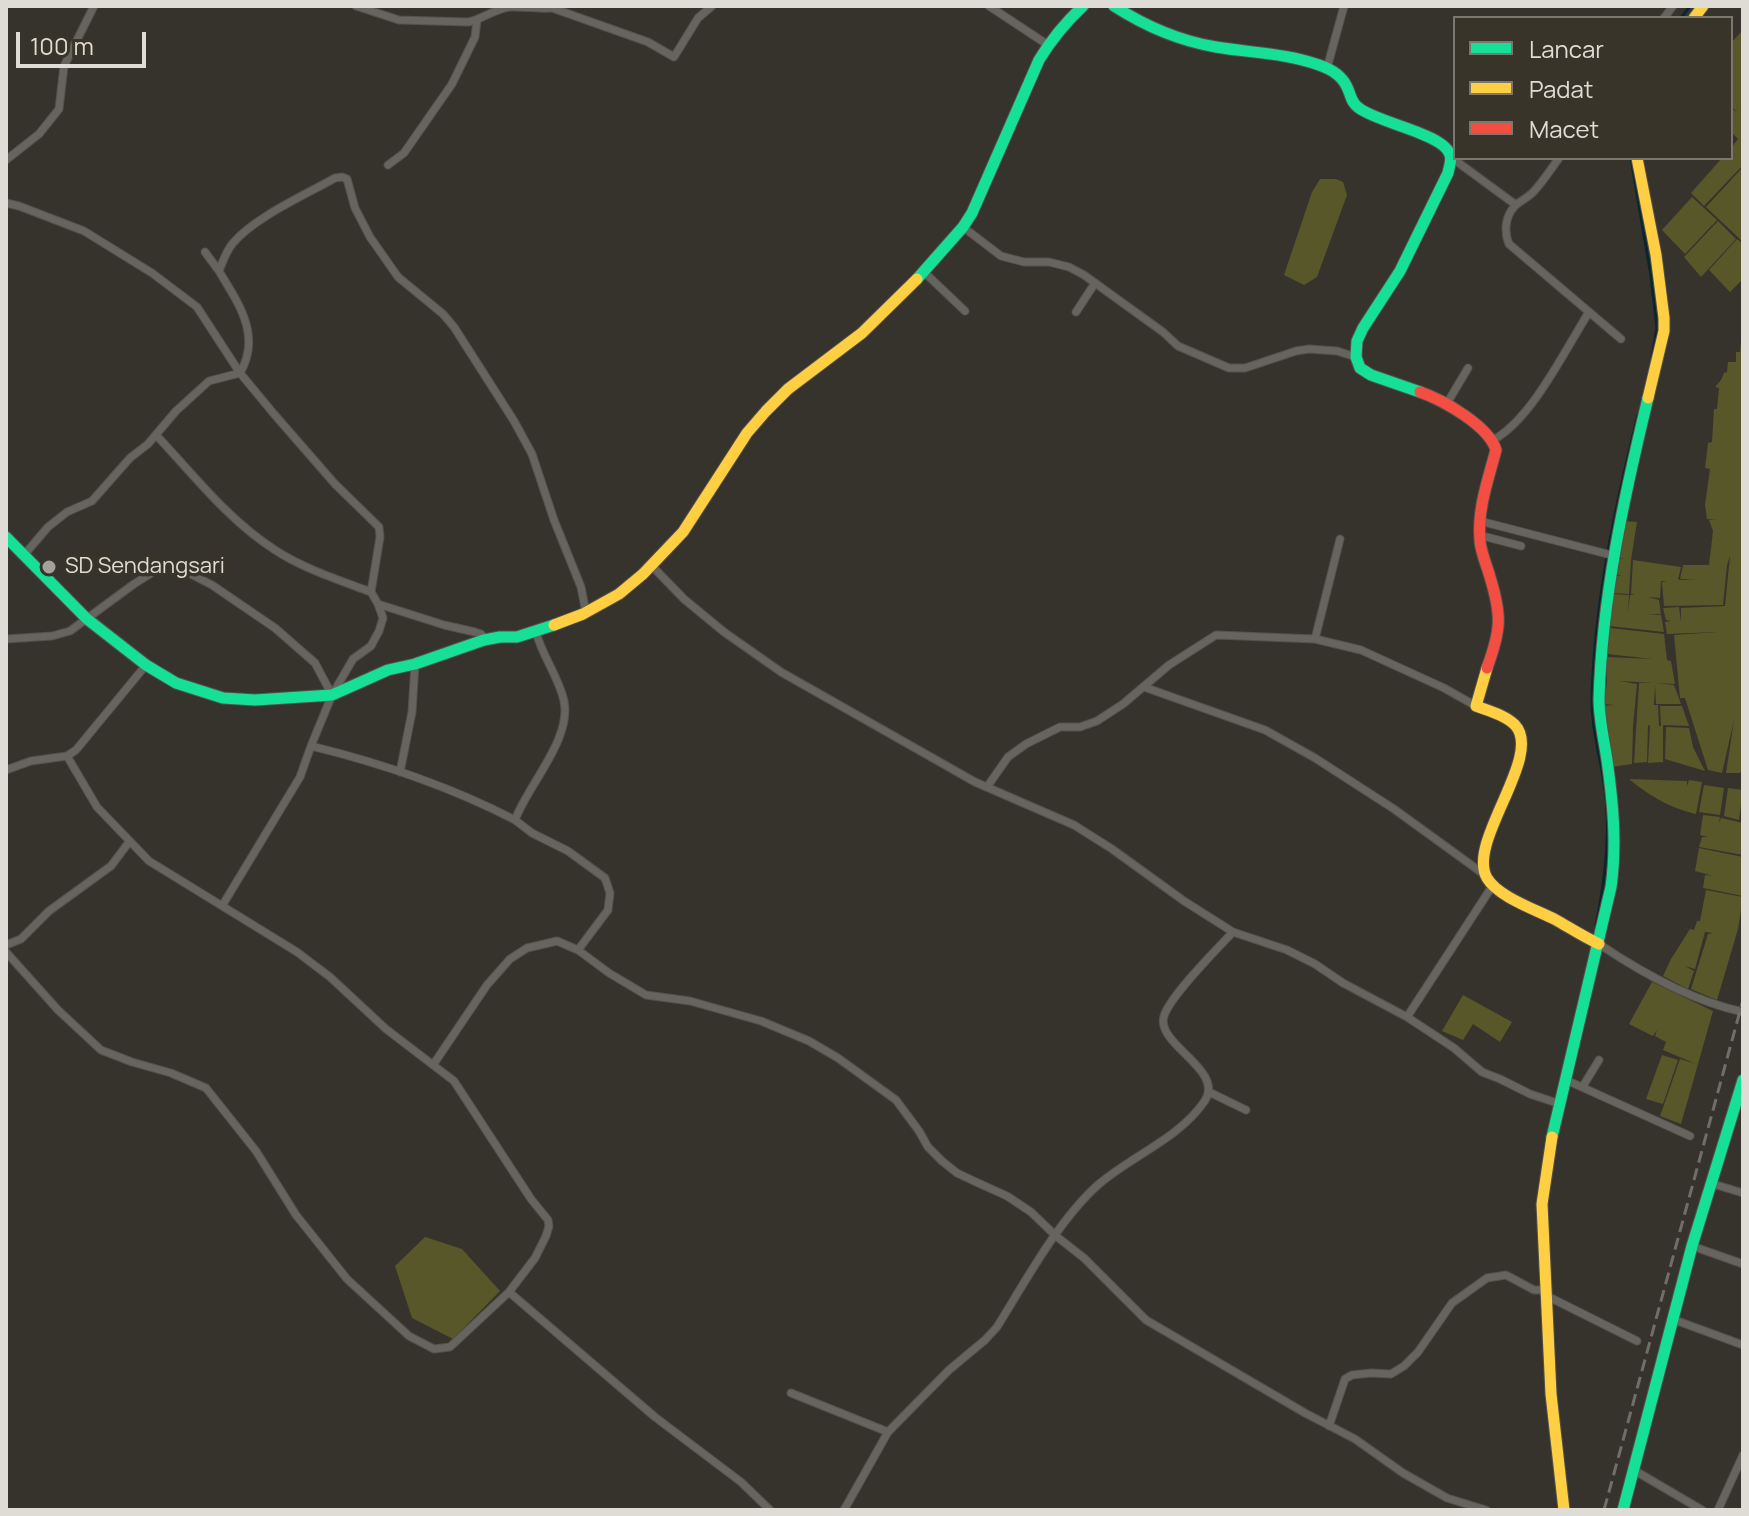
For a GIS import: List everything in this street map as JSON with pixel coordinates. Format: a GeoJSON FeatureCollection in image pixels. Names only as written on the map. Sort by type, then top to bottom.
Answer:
{"type":"FeatureCollection","features":[{"type":"Feature","properties":{"kind":"street"},"geometry":{"type":"LineString","coordinates":[[6,160],[39,134],[59,109],[64,66],[94,6]]}},
{"type":"Feature","properties":{"kind":"street"},"geometry":{"type":"LineString","coordinates":[[356,6],[399,20],[468,22],[507,8],[557,7],[648,42],[674,57],[698,18],[712,6]]}},
{"type":"Feature","properties":{"kind":"street"},"geometry":{"type":"LineString","coordinates":[[989,6],[1048,45]]}},
{"type":"Feature","properties":{"kind":"street"},"geometry":{"type":"LineString","coordinates":[[6,537],[87,619],[146,665],[176,683],[223,698],[266,700],[332,695],[388,670],[486,640],[536,632],[586,613],[619,594],[651,565],[683,532],[747,433],[766,411],[788,389],[862,333],[909,289],[963,227],[1048,45],[1083,6]]}},
{"type":"Feature","properties":{"kind":"street"},"geometry":{"type":"LineString","coordinates":[[1114,6],[1147,25],[1193,41],[1303,60],[1327,68],[1340,75],[1355,106],[1444,145],[1450,152],[1452,158],[1448,173],[1405,260],[1363,328],[1357,341],[1356,357],[1360,368],[1371,375],[1431,396],[1493,440],[1496,450],[1480,512],[1479,535],[1500,625],[1476,706]]}},
{"type":"Feature","properties":{"kind":"street"},"geometry":{"type":"LineString","coordinates":[[1327,68],[1344,6]]}},
{"type":"Feature","properties":{"kind":"street"},"geometry":{"type":"LineString","coordinates":[[388,165],[404,153],[452,84],[475,37],[477,20]]}},
{"type":"Feature","properties":{"kind":"street"},"geometry":{"type":"LineString","coordinates":[[1455,160],[1516,205]]}},
{"type":"Feature","properties":{"kind":"street"},"geometry":{"type":"LineString","coordinates":[[1558,160],[1533,193],[1508,215],[1506,239],[1621,339]]}},
{"type":"Feature","properties":{"kind":"street"},"geometry":{"type":"LineString","coordinates":[[1564,1510],[1551,1394],[1542,1204],[1557,1103],[1566,1080],[1615,859],[1614,812],[1599,703],[1604,625],[1611,555],[1664,331],[1656,255],[1637,160]]}},
{"type":"Feature","properties":{"kind":"street"},"geometry":{"type":"LineString","coordinates":[[219,271],[226,252],[235,240],[262,219],[335,178],[346,178],[355,208],[370,237],[398,277],[454,327],[514,421],[532,454],[581,587],[586,613]]}},
{"type":"Feature","properties":{"kind":"street"},"geometry":{"type":"LineString","coordinates":[[6,203],[84,231],[152,273],[197,307],[240,373],[305,451],[379,527],[371,592]]}},
{"type":"Feature","properties":{"kind":"street"},"geometry":{"type":"LineString","coordinates":[[963,227],[1001,256],[1069,267],[1163,332],[1178,346],[1229,368],[1245,368],[1309,349],[1337,351],[1356,357]]}},
{"type":"Feature","properties":{"kind":"street"},"geometry":{"type":"LineString","coordinates":[[24,555],[48,527],[67,512],[92,501],[130,458],[148,444],[176,411],[209,381],[240,373],[249,351],[245,317],[205,252]]}},
{"type":"Feature","properties":{"kind":"street"},"geometry":{"type":"LineString","coordinates":[[924,272],[965,311]]}},
{"type":"Feature","properties":{"kind":"street"},"geometry":{"type":"LineString","coordinates":[[1076,312],[1095,283]]}},
{"type":"Feature","properties":{"kind":"street"},"geometry":{"type":"LineString","coordinates":[[1493,440],[1502,435],[1531,404],[1589,312]]}},
{"type":"Feature","properties":{"kind":"street"},"geometry":{"type":"LineString","coordinates":[[1446,405],[1468,368]]}},
{"type":"Feature","properties":{"kind":"street"},"geometry":{"type":"LineString","coordinates":[[156,435],[213,499],[275,551],[310,569],[371,592],[383,618],[371,646],[353,659],[332,695],[289,799],[222,906]]}},
{"type":"Feature","properties":{"kind":"street"},"geometry":{"type":"LineString","coordinates":[[1480,521],[1611,555]]}},
{"type":"Feature","properties":{"kind":"street"},"geometry":{"type":"LineString","coordinates":[[1479,535],[1521,546]]}},
{"type":"Feature","properties":{"kind":"street"},"geometry":{"type":"LineString","coordinates":[[1315,639],[1340,539]]}},
{"type":"Feature","properties":{"kind":"street"},"geometry":{"type":"LineString","coordinates":[[651,565],[684,599],[724,632],[781,672],[871,725],[987,787],[1074,825],[1233,932],[1287,950],[1315,964],[1343,983],[1407,1017],[1454,1048],[1482,1072],[1557,1103]]}},
{"type":"Feature","properties":{"kind":"street"},"geometry":{"type":"LineString","coordinates":[[6,639],[52,636],[70,631],[161,567],[177,567],[212,585],[275,628],[315,663],[332,695]]}},
{"type":"Feature","properties":{"kind":"street"},"geometry":{"type":"LineString","coordinates":[[378,604],[481,634],[486,640]]}},
{"type":"Feature","properties":{"kind":"street"},"geometry":{"type":"LineString","coordinates":[[515,820],[557,741],[565,710],[563,697],[540,648],[536,632]]}},
{"type":"Feature","properties":{"kind":"street"},"geometry":{"type":"LineString","coordinates":[[987,787],[1008,757],[1026,744],[1060,727],[1080,727],[1097,721],[1123,704],[1169,665],[1216,635],[1315,639],[1361,650],[1444,688],[1517,727],[1521,734],[1521,748],[1483,855],[1489,880],[1459,936],[1407,1017]]}},
{"type":"Feature","properties":{"kind":"street"},"geometry":{"type":"LineString","coordinates":[[400,772],[412,712],[415,664]]}},
{"type":"Feature","properties":{"kind":"street"},"geometry":{"type":"LineString","coordinates":[[6,770],[31,761],[67,756],[76,750],[146,665]]}},
{"type":"Feature","properties":{"kind":"street"},"geometry":{"type":"LineString","coordinates":[[1144,687],[1265,730],[1394,809],[1516,900],[1627,963],[1720,1007],[1743,1012]]}},
{"type":"Feature","properties":{"kind":"street"},"geometry":{"type":"LineString","coordinates":[[311,746],[400,772],[483,803],[568,851],[605,878],[610,893],[608,910],[578,950]]}},
{"type":"Feature","properties":{"kind":"street"},"geometry":{"type":"LineString","coordinates":[[6,952],[58,1010],[101,1050],[206,1088],[256,1151],[296,1215],[347,1279],[409,1336],[434,1349],[450,1347],[509,1292],[535,1258],[546,1236],[548,1220],[454,1081],[386,1029],[330,977],[297,952],[149,861],[97,807],[67,756]]}},
{"type":"Feature","properties":{"kind":"street"},"geometry":{"type":"LineString","coordinates":[[6,945],[21,939],[49,911],[111,866],[129,842]]}},
{"type":"Feature","properties":{"kind":"street"},"geometry":{"type":"LineString","coordinates":[[844,1510],[888,1432],[949,1370],[991,1334],[1069,1215],[1100,1183],[1179,1129],[1205,1101],[1209,1084],[1167,1033],[1163,1021],[1172,1001],[1233,932]]}},
{"type":"Feature","properties":{"kind":"street"},"geometry":{"type":"LineString","coordinates":[[433,1065],[487,985],[510,959],[527,948],[557,941],[578,950],[646,995],[690,1001],[761,1021],[809,1041],[896,1100],[928,1147],[942,1161],[957,1173],[1007,1196],[1031,1212],[1084,1258],[1146,1320],[1355,1439],[1403,1473],[1447,1498],[1486,1510]]}},
{"type":"Feature","properties":{"kind":"street"},"geometry":{"type":"LineString","coordinates":[[1583,1086],[1599,1060]]}},
{"type":"Feature","properties":{"kind":"street"},"geometry":{"type":"LineString","coordinates":[[1566,1080],[1690,1136]]}},
{"type":"Feature","properties":{"kind":"street"},"geometry":{"type":"LineString","coordinates":[[1623,1510],[1692,1246],[1743,1080]]}},
{"type":"Feature","properties":{"kind":"street"},"geometry":{"type":"LineString","coordinates":[[1209,1092],[1246,1110]]}},
{"type":"Feature","properties":{"kind":"street"},"geometry":{"type":"LineString","coordinates":[[1710,1183],[1743,1193]]}},
{"type":"Feature","properties":{"kind":"street"},"geometry":{"type":"LineString","coordinates":[[1692,1246],[1743,1264]]}},
{"type":"Feature","properties":{"kind":"street"},"geometry":{"type":"LineString","coordinates":[[1329,1426],[1345,1379],[1352,1375],[1391,1374],[1404,1366],[1418,1352],[1452,1303],[1487,1278],[1506,1275],[1637,1341]]}},
{"type":"Feature","properties":{"kind":"street"},"geometry":{"type":"LineString","coordinates":[[509,1292],[655,1417],[741,1482],[770,1510]]}},
{"type":"Feature","properties":{"kind":"street"},"geometry":{"type":"LineString","coordinates":[[1672,1319],[1743,1345]]}},
{"type":"Feature","properties":{"kind":"street"},"geometry":{"type":"LineString","coordinates":[[791,1393],[888,1432]]}},
{"type":"Feature","properties":{"kind":"street"},"geometry":{"type":"LineString","coordinates":[[1718,1510],[1743,1455]]}},
{"type":"Feature","properties":{"kind":"street"},"geometry":{"type":"LineString","coordinates":[[1632,1469],[1702,1510]]}},
{"type":"Feature","properties":{"kind":"shaded area"},"geometry":{"type":"Polygon","coordinates":[[[1743,30],[1743,165],[1704,206],[1691,193],[1720,160],[1733,160],[1733,145],[1738,139],[1733,134],[1733,109],[1737,112],[1733,108],[1733,41],[1743,30]]]}},
{"type":"Feature","properties":{"kind":"shaded area"},"geometry":{"type":"Polygon","coordinates":[[[1743,167],[1743,242],[1706,207],[1743,167]]]}},
{"type":"Feature","properties":{"kind":"shaded area"},"geometry":{"type":"Polygon","coordinates":[[[1320,179],[1343,182],[1347,195],[1317,277],[1304,285],[1284,275],[1312,192],[1320,179]]]}},
{"type":"Feature","properties":{"kind":"shaded area"},"geometry":{"type":"Polygon","coordinates":[[[1692,197],[1717,220],[1685,254],[1662,230],[1692,197]]]}},
{"type":"Feature","properties":{"kind":"shaded area"},"geometry":{"type":"Polygon","coordinates":[[[1718,221],[1736,239],[1701,277],[1684,257],[1718,221]]]}},
{"type":"Feature","properties":{"kind":"shaded area"},"geometry":{"type":"Polygon","coordinates":[[[1737,239],[1743,244],[1743,279],[1730,292],[1709,270],[1737,239]]]}},
{"type":"Feature","properties":{"kind":"shaded area"},"geometry":{"type":"Polygon","coordinates":[[[1743,321],[1743,769],[1740,773],[1726,773],[1734,720],[1722,773],[1708,770],[1685,698],[1680,698],[1674,635],[1718,632],[1667,634],[1665,622],[1671,621],[1666,620],[1663,608],[1679,607],[1681,622],[1681,608],[1725,606],[1730,556],[1723,605],[1664,606],[1662,582],[1667,581],[1661,581],[1660,598],[1648,597],[1659,600],[1661,614],[1646,614],[1661,615],[1664,632],[1609,626],[1613,594],[1629,595],[1628,613],[1630,595],[1635,595],[1631,594],[1633,560],[1681,567],[1678,579],[1680,580],[1696,580],[1680,579],[1683,565],[1709,565],[1713,531],[1709,520],[1716,520],[1707,519],[1705,505],[1710,469],[1705,468],[1708,443],[1712,442],[1714,409],[1717,409],[1719,388],[1715,387],[1727,372],[1728,362],[1736,362],[1743,321]]]}},
{"type":"Feature","properties":{"kind":"shaded area"},"geometry":{"type":"Polygon","coordinates":[[[1624,521],[1637,522],[1629,594],[1613,593],[1616,576],[1621,576],[1616,574],[1619,559],[1623,559],[1618,557],[1624,521]]]}},
{"type":"Feature","properties":{"kind":"shaded area"},"geometry":{"type":"Polygon","coordinates":[[[1610,628],[1664,634],[1667,660],[1671,661],[1675,684],[1655,683],[1674,685],[1681,704],[1656,704],[1655,685],[1654,705],[1658,705],[1659,726],[1660,706],[1682,706],[1689,726],[1663,725],[1663,762],[1648,763],[1648,725],[1647,762],[1634,763],[1639,683],[1654,683],[1619,681],[1637,684],[1632,764],[1611,767],[1604,706],[1614,705],[1604,704],[1607,657],[1653,659],[1607,654],[1610,628]]]}},
{"type":"Feature","properties":{"kind":"shaded area"},"geometry":{"type":"Polygon","coordinates":[[[1666,727],[1689,728],[1693,747],[1705,771],[1665,759],[1666,727]]]}},
{"type":"Feature","properties":{"kind":"shaded area"},"geometry":{"type":"Polygon","coordinates":[[[1629,779],[1687,781],[1687,786],[1689,780],[1702,782],[1696,814],[1661,801],[1629,779]]]}},
{"type":"Feature","properties":{"kind":"shaded area"},"geometry":{"type":"Polygon","coordinates":[[[1704,785],[1724,788],[1720,815],[1699,812],[1704,785]]]}},
{"type":"Feature","properties":{"kind":"shaded area"},"geometry":{"type":"Polygon","coordinates":[[[1728,788],[1743,790],[1739,820],[1724,816],[1728,788]]]}},
{"type":"Feature","properties":{"kind":"shaded area"},"geometry":{"type":"Polygon","coordinates":[[[1703,815],[1720,817],[1719,823],[1721,818],[1743,823],[1743,855],[1699,847],[1702,837],[1708,837],[1700,835],[1703,815]]]}},
{"type":"Feature","properties":{"kind":"shaded area"},"geometry":{"type":"Polygon","coordinates":[[[1699,848],[1743,857],[1743,896],[1703,888],[1705,875],[1713,876],[1695,871],[1699,848]]]}},
{"type":"Feature","properties":{"kind":"shaded area"},"geometry":{"type":"Polygon","coordinates":[[[1706,890],[1743,897],[1738,929],[1717,1000],[1691,989],[1708,934],[1713,933],[1705,932],[1695,969],[1685,966],[1694,971],[1688,989],[1663,976],[1690,929],[1694,930],[1697,921],[1700,921],[1706,890]]]}},
{"type":"Feature","properties":{"kind":"shaded area"},"geometry":{"type":"Polygon","coordinates":[[[1652,982],[1713,1011],[1681,1124],[1660,1116],[1680,1059],[1696,1064],[1663,1050],[1666,1042],[1655,1036],[1657,1030],[1653,1036],[1629,1024],[1652,982]]]}},
{"type":"Feature","properties":{"kind":"shaded area"},"geometry":{"type":"Polygon","coordinates":[[[1463,995],[1512,1022],[1500,1042],[1473,1024],[1463,1040],[1442,1031],[1463,995]]]}},
{"type":"Feature","properties":{"kind":"shaded area"},"geometry":{"type":"Polygon","coordinates":[[[1662,1055],[1678,1060],[1663,1104],[1646,1099],[1662,1055]]]}},
{"type":"Feature","properties":{"kind":"shaded area"},"geometry":{"type":"Polygon","coordinates":[[[425,1237],[462,1249],[500,1291],[453,1339],[412,1318],[395,1266],[425,1237]]]}},
{"type":"Feature","properties":{"kind":"waterway"},"geometry":{"type":"LineString","coordinates":[[1682,16],[1690,6]]}},
{"type":"Feature","properties":{"kind":"waterway"},"geometry":{"type":"LineString","coordinates":[[1631,160],[1657,328],[1652,357]]}},
{"type":"Feature","properties":{"kind":"waterway"},"geometry":{"type":"LineString","coordinates":[[1596,925],[1605,868],[1607,825],[1606,797],[1592,711],[1594,660],[1608,554],[1638,415]]}},
{"type":"Feature","properties":{"kind":"railway"},"geometry":{"type":"LineString","coordinates":[[1604,1510],[1743,1000]]}},
{"type":"Feature","properties":{"kind":"traffic: fast"},"geometry":{"type":"LineString","coordinates":[[917,279],[972,213],[1039,60],[1083,6]]}},
{"type":"Feature","properties":{"kind":"traffic: fast"},"geometry":{"type":"LineString","coordinates":[[1114,6],[1150,26],[1189,41],[1294,58],[1323,67],[1342,79],[1359,108],[1424,135],[1445,148],[1451,157],[1448,173],[1400,271],[1357,341],[1356,357],[1360,368],[1371,375],[1420,392]]}},
{"type":"Feature","properties":{"kind":"traffic: fast"},"geometry":{"type":"LineString","coordinates":[[1552,1137],[1611,887],[1614,824],[1599,707],[1601,661],[1616,547],[1648,398]]}},
{"type":"Feature","properties":{"kind":"traffic: fast"},"geometry":{"type":"LineString","coordinates":[[6,537],[87,619],[146,665],[176,683],[223,698],[255,700],[332,695],[388,670],[484,640],[517,637],[554,625]]}},
{"type":"Feature","properties":{"kind":"traffic: fast"},"geometry":{"type":"LineString","coordinates":[[1623,1510],[1692,1246],[1743,1080]]}},
{"type":"Feature","properties":{"kind":"traffic: slow"},"geometry":{"type":"LineString","coordinates":[[1696,16],[1703,6]]}},
{"type":"Feature","properties":{"kind":"traffic: slow"},"geometry":{"type":"LineString","coordinates":[[1637,160],[1656,255],[1664,318],[1664,331],[1648,398]]}},
{"type":"Feature","properties":{"kind":"traffic: slow"},"geometry":{"type":"LineString","coordinates":[[554,625],[583,614],[619,594],[643,574],[683,532],[747,433],[766,411],[788,389],[862,333],[917,279]]}},
{"type":"Feature","properties":{"kind":"traffic: slow"},"geometry":{"type":"LineString","coordinates":[[1487,668],[1476,706],[1511,722],[1521,739],[1520,757],[1487,843],[1483,862],[1487,878],[1509,897],[1599,944]]}},
{"type":"Feature","properties":{"kind":"traffic: slow"},"geometry":{"type":"LineString","coordinates":[[1552,1137],[1542,1204],[1551,1394],[1564,1510]]}},
{"type":"Feature","properties":{"kind":"traffic: jam"},"geometry":{"type":"LineString","coordinates":[[1420,392],[1441,401],[1475,423],[1496,450],[1479,529],[1498,613],[1497,633],[1487,668]]}},
{"type":"Feature","properties":{"kind":"place","name":"SD Sendangsari"},"geometry":{"type":"Point","coordinates":[49,567]}}]}
